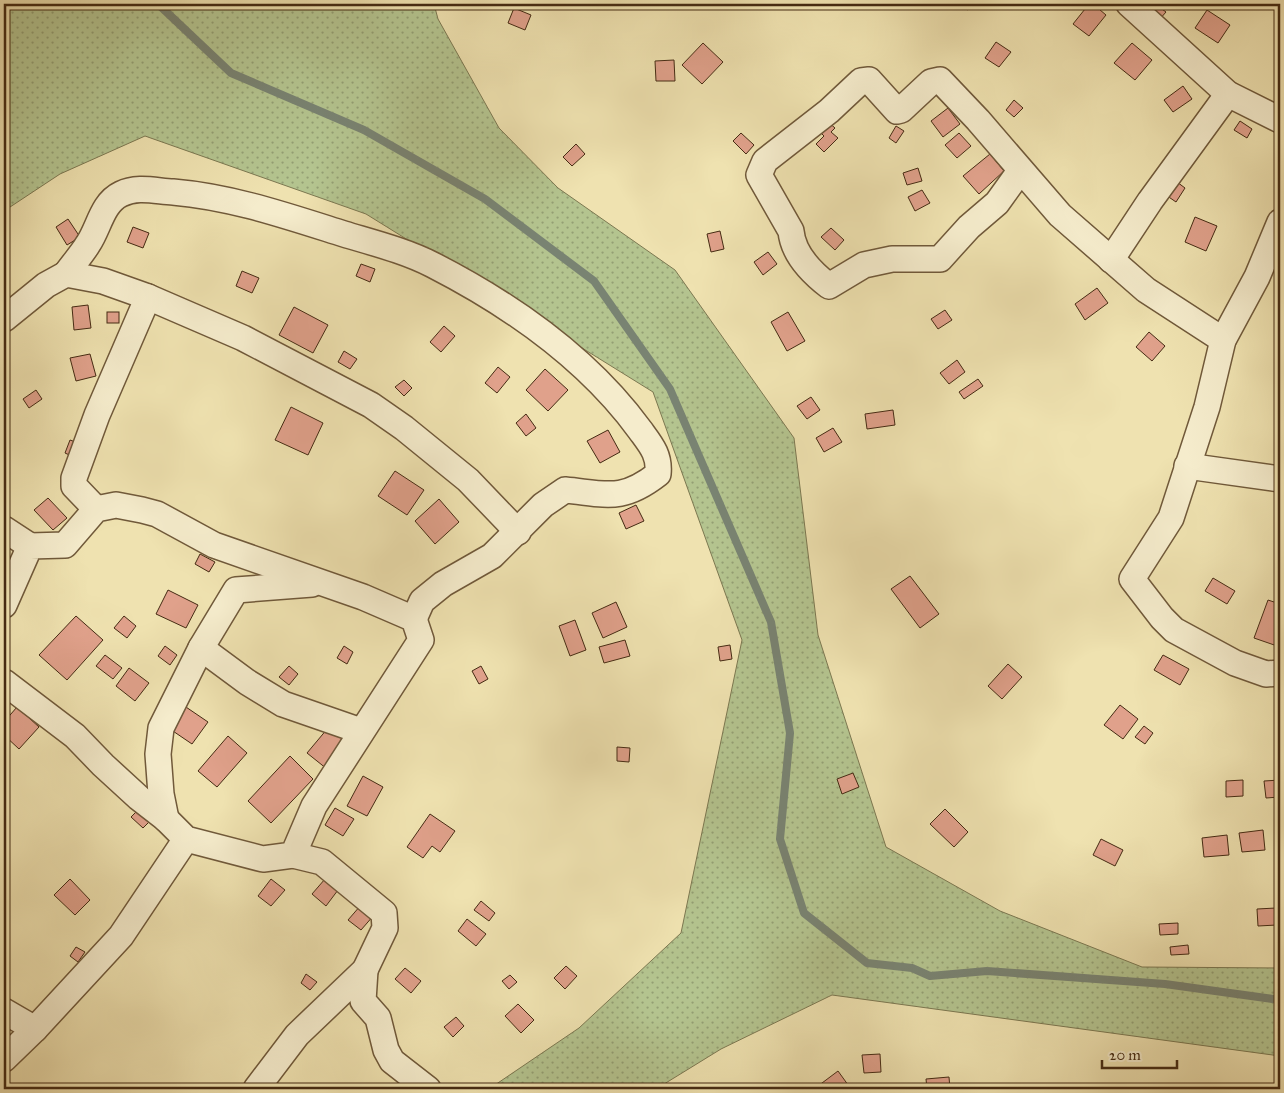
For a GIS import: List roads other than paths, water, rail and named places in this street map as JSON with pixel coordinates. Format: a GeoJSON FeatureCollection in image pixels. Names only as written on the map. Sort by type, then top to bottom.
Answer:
{"type":"FeatureCollection","features":[{"type":"Feature","properties":{"kind":"street"},"geometry":{"type":"LineString","coordinates":[[1129,4],[1228,94],[1280,120]]}},
{"type":"Feature","properties":{"kind":"street"},"geometry":{"type":"LineString","coordinates":[[1020,171],[997,203],[969,227],[940,259],[892,259],[864,265],[829,286],[812,272],[792,241],[792,231],[758,175],[765,161],[865,79],[869,80],[897,111],[901,110],[931,82],[940,80],[978,120],[1020,171],[1060,215],[1146,290],[1223,340]]}},
{"type":"Feature","properties":{"kind":"street"},"geometry":{"type":"LineString","coordinates":[[1110,260],[1150,201],[1228,94]]}},
{"type":"Feature","properties":{"kind":"street"},"geometry":{"type":"LineString","coordinates":[[4,319],[46,284],[66,274],[89,243],[106,207],[120,194],[142,189],[220,197],[280,213],[394,249],[432,264],[492,300],[552,340],[612,394],[653,446],[659,465],[658,474],[642,486],[616,495],[565,490],[543,505],[492,556],[443,584],[422,601],[414,619]]}},
{"type":"Feature","properties":{"kind":"street"},"geometry":{"type":"LineString","coordinates":[[1280,222],[1257,276],[1223,340],[1207,407],[1172,518],[1132,578],[1162,618],[1174,630],[1235,663],[1266,674],[1280,673]]}},
{"type":"Feature","properties":{"kind":"street"},"geometry":{"type":"LineString","coordinates":[[66,274],[103,281],[148,297],[244,338],[371,405],[404,428],[468,480],[518,532]]}},
{"type":"Feature","properties":{"kind":"street"},"geometry":{"type":"LineString","coordinates":[[96,509],[74,486],[74,478],[97,415],[148,297]]}},
{"type":"Feature","properties":{"kind":"street"},"geometry":{"type":"LineString","coordinates":[[1187,466],[1280,479]]}},
{"type":"Feature","properties":{"kind":"street"},"geometry":{"type":"LineString","coordinates":[[4,529],[30,546],[65,545],[96,509],[116,505],[156,514],[214,545],[363,597],[414,619],[420,632],[421,640],[418,647],[361,731],[314,806],[293,855]]}},
{"type":"Feature","properties":{"kind":"street"},"geometry":{"type":"LineString","coordinates":[[4,605],[30,546]]}},
{"type":"Feature","properties":{"kind":"street"},"geometry":{"type":"LineString","coordinates":[[166,819],[161,794],[158,754],[161,728],[201,648],[236,590],[322,583]]}},
{"type":"Feature","properties":{"kind":"street"},"geometry":{"type":"LineString","coordinates":[[201,648],[247,682],[283,704],[361,731]]}},
{"type":"Feature","properties":{"kind":"street"},"geometry":{"type":"LineString","coordinates":[[4,682],[75,736],[132,792],[166,819],[186,839],[264,859],[293,855],[322,862],[384,913],[385,928],[365,970],[297,1035],[256,1089]]}},
{"type":"Feature","properties":{"kind":"street"},"geometry":{"type":"LineString","coordinates":[[4,1059],[35,1029],[121,936],[186,839]]}},
{"type":"Feature","properties":{"kind":"street"},"geometry":{"type":"LineString","coordinates":[[365,970],[363,1001],[378,1018],[386,1050],[392,1061],[428,1089]]}},
{"type":"Feature","properties":{"kind":"street"},"geometry":{"type":"LineString","coordinates":[[4,1011],[35,1029]]}},
{"type":"Feature","properties":{"kind":"waterway"},"geometry":{"type":"LineString","coordinates":[[158,4],[231,73],[364,130],[485,199],[594,281],[670,389],[771,622],[790,733],[780,839],[804,913],[867,963],[912,968],[930,976],[987,971],[1165,984],[1280,1000]]}}]}
